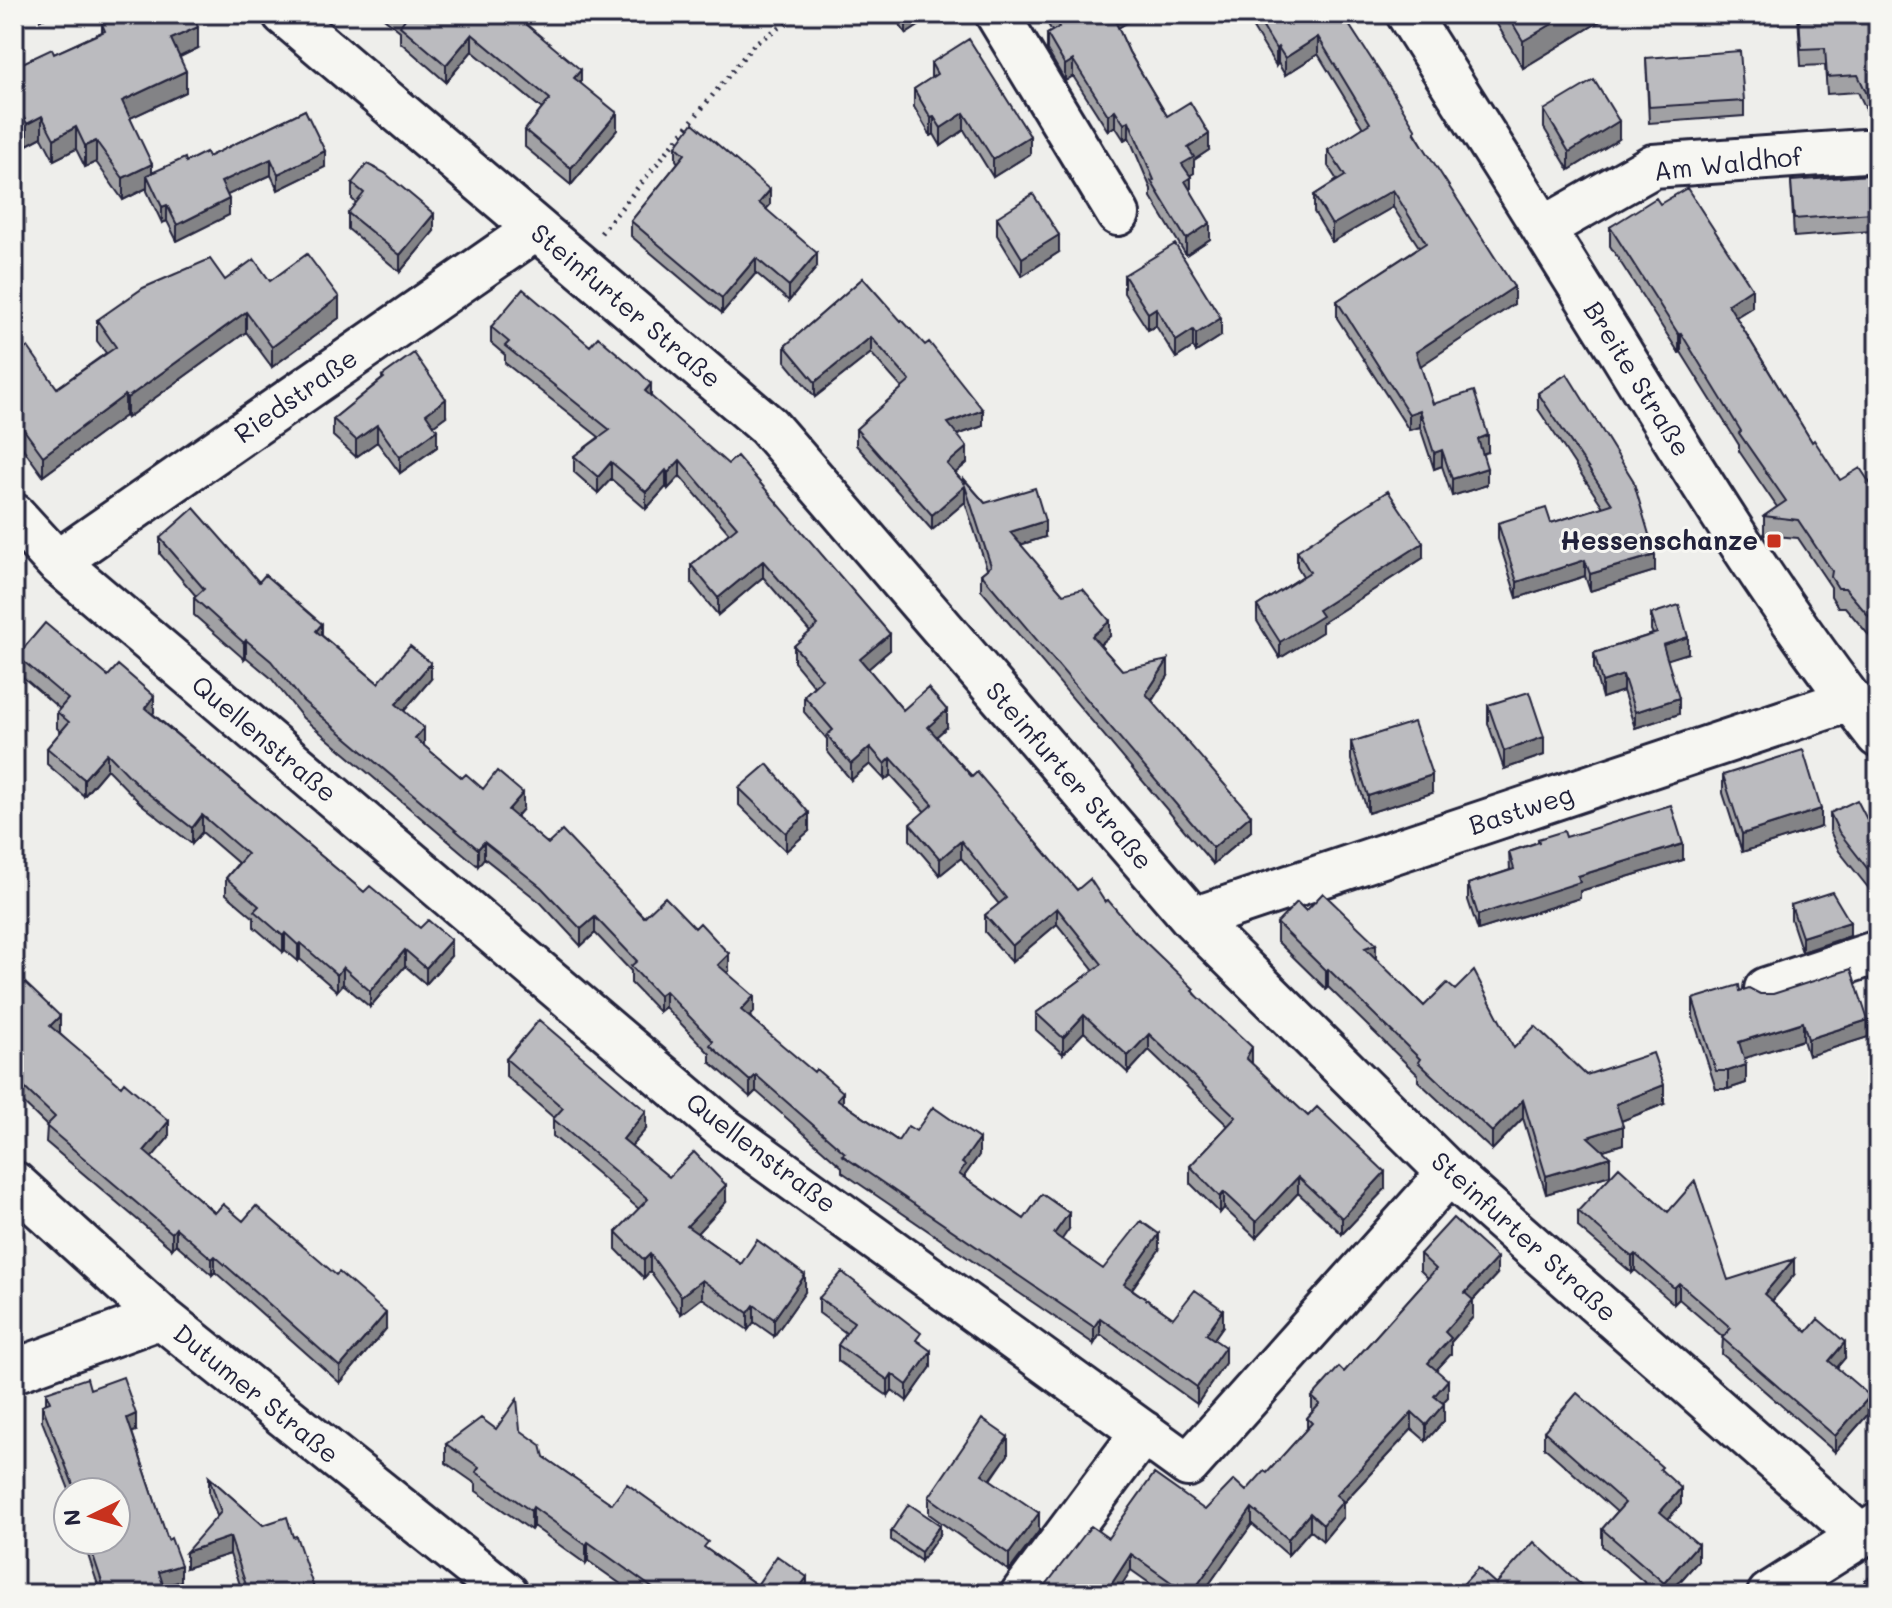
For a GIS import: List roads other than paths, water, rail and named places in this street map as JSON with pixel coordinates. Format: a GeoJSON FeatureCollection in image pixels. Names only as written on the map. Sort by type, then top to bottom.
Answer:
{"type":"FeatureCollection","features":[{"type":"Feature","properties":{"kind":"street","name":"Steinfurter Straße"},"geometry":{"type":"LineString","coordinates":[[284,14],[768,426],[1193,919],[1449,1173],[1869,1530]]}},
{"type":"Feature","properties":{"kind":"street"},"geometry":{"type":"LineString","coordinates":[[997,14],[1118,214]]}},
{"type":"Feature","properties":{"kind":"street","name":"Breite Straße"},"geometry":{"type":"LineString","coordinates":[[1408,14],[1745,553],[1878,736]]}},
{"type":"Feature","properties":{"kind":"street","name":"Am Waldhof"},"geometry":{"type":"LineString","coordinates":[[1544,228],[1653,166],[1878,150]]}},
{"type":"Feature","properties":{"kind":"street","name":"Riedstraße"},"geometry":{"type":"LineString","coordinates":[[57,562],[536,229]]}},
{"type":"Feature","properties":{"kind":"street","name":"Quellenstraße"},"geometry":{"type":"LineString","coordinates":[[14,515],[57,562],[725,1130],[1188,1465],[1449,1173]]}},
{"type":"Feature","properties":{"kind":"street","name":"Bastweg"},"geometry":{"type":"LineString","coordinates":[[1193,919],[1850,700]]}},
{"type":"Feature","properties":{"kind":"street"},"geometry":{"type":"LineString","coordinates":[[1766,989],[1878,952]]}},
{"type":"Feature","properties":{"kind":"street","name":"Dutumer Straße"},"geometry":{"type":"LineString","coordinates":[[14,1183],[161,1317],[507,1594]]}},
{"type":"Feature","properties":{"kind":"street"},"geometry":{"type":"LineString","coordinates":[[14,1371],[161,1317]]}},
{"type":"Feature","properties":{"kind":"street"},"geometry":{"type":"LineString","coordinates":[[1022,1594],[1143,1432]]}},
{"type":"Feature","properties":{"kind":"street"},"geometry":{"type":"LineString","coordinates":[[1769,1594],[1869,1530]]}},
{"type":"Feature","properties":{"kind":"place","name":"Hessenschanze"},"geometry":{"type":"Point","coordinates":[1774,541]}}]}
